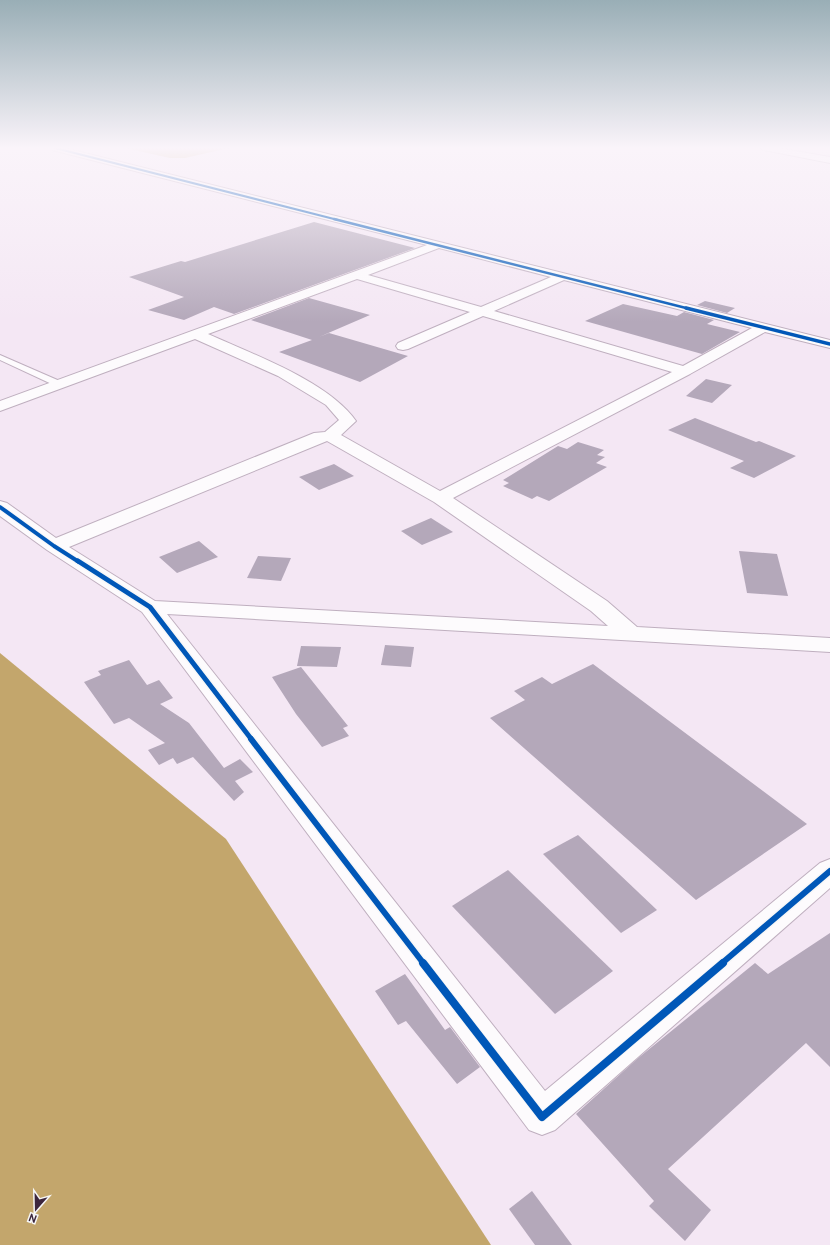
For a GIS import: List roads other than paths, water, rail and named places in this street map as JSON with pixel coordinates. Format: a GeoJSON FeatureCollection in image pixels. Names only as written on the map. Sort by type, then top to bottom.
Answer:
{"type":"FeatureCollection","features":[{"type":"Feature","properties":{"kind":"street"},"geometry":{"type":"LineString","coordinates":[[284,206],[830,344]]}},
{"type":"Feature","properties":{"kind":"street"},"geometry":{"type":"LineString","coordinates":[[0,406],[438,245]]}},
{"type":"Feature","properties":{"kind":"street"},"geometry":{"type":"LineString","coordinates":[[357,275],[685,371]]}},
{"type":"Feature","properties":{"kind":"street"},"geometry":{"type":"LineString","coordinates":[[403,346],[564,276]]}},
{"type":"Feature","properties":{"kind":"street"},"geometry":{"type":"LineString","coordinates":[[440,498],[685,371],[764,327]]}},
{"type":"Feature","properties":{"kind":"street"},"geometry":{"type":"LineString","coordinates":[[54,546],[320,437],[330,436],[348,421],[331,402],[282,373],[196,334]]}},
{"type":"Feature","properties":{"kind":"street"},"geometry":{"type":"LineString","coordinates":[[330,436],[440,498],[599,606],[631,634]]}},
{"type":"Feature","properties":{"kind":"street"},"geometry":{"type":"LineString","coordinates":[[0,507],[54,546],[150,606],[542,1117],[830,871]]}},
{"type":"Feature","properties":{"kind":"street"},"geometry":{"type":"LineString","coordinates":[[150,606],[830,645]]}},
{"type":"Feature","properties":{"kind":"lane"},"geometry":{"type":"LineString","coordinates":[[0,357],[59,384]]}}]}
